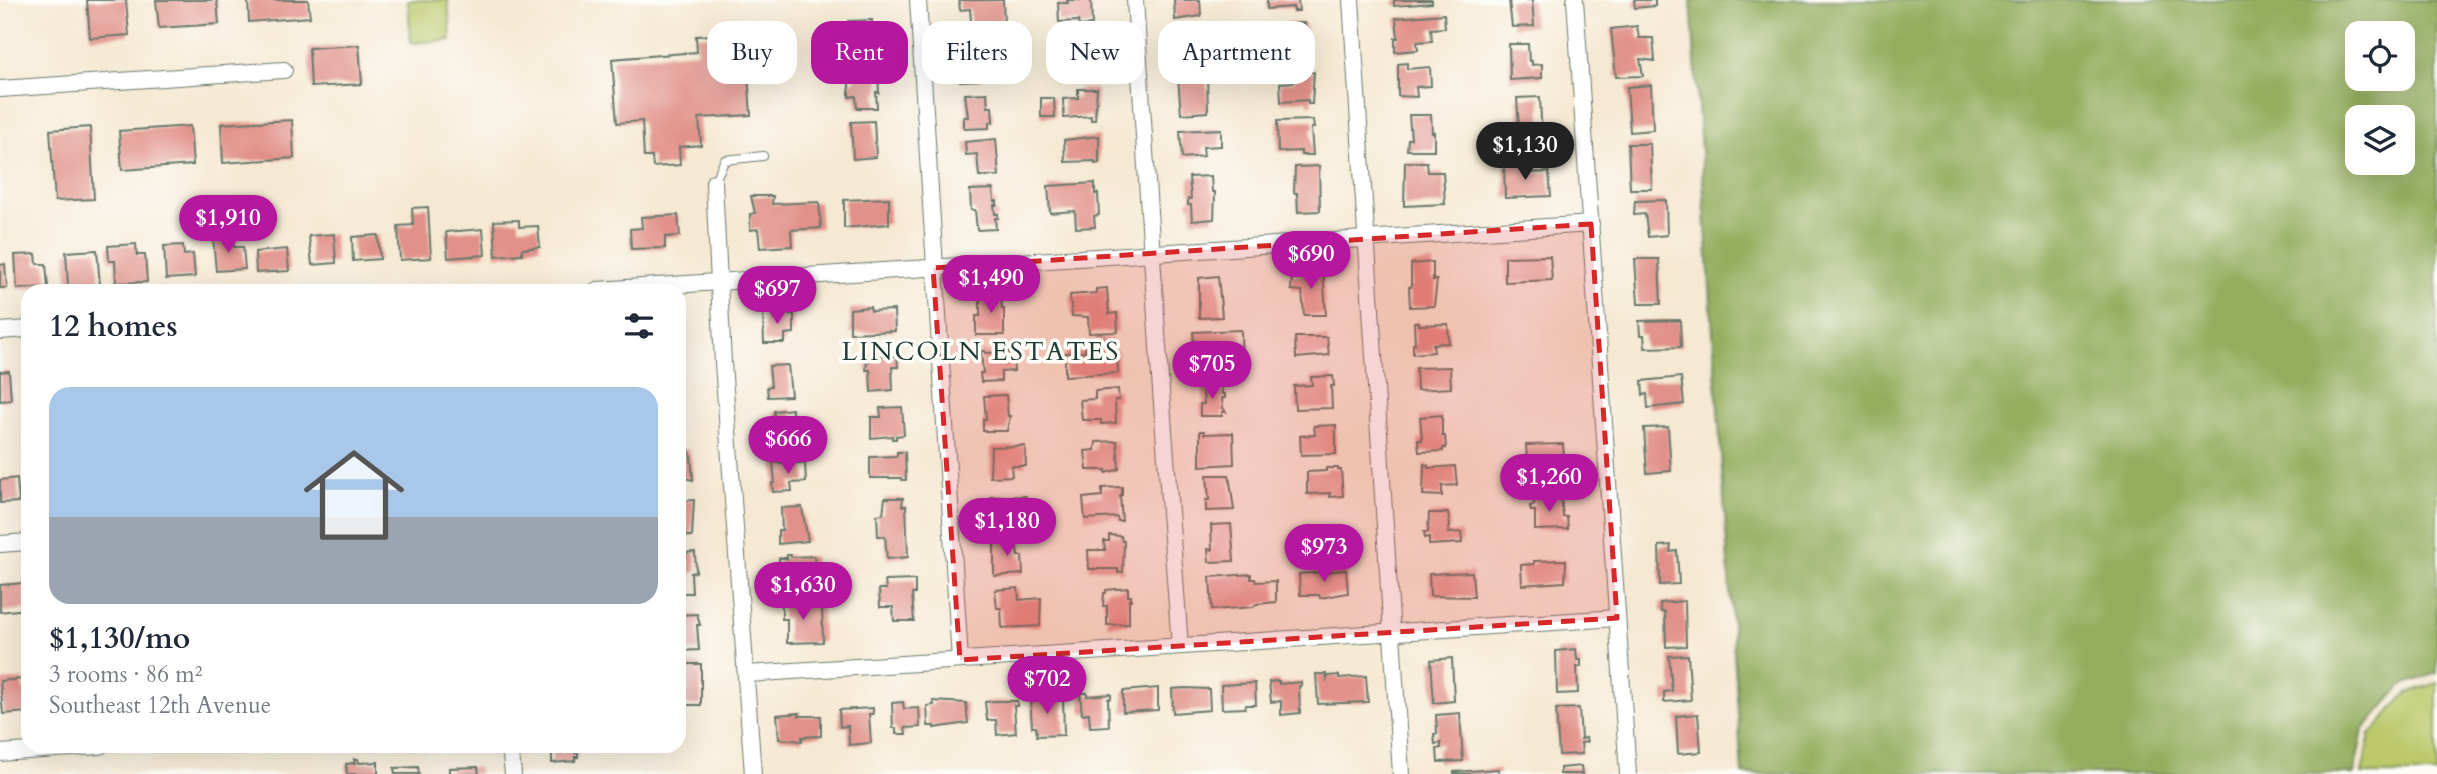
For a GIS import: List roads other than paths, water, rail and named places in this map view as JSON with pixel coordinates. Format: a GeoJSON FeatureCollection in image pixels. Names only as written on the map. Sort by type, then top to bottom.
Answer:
{"type":"FeatureCollection","features":[{"type":"Feature","properties":{"kind":"street"},"geometry":{"type":"LineString","coordinates":[[918,0],[960,660]]}},
{"type":"Feature","properties":{"kind":"street"},"geometry":{"type":"LineString","coordinates":[[1135,0],[1180,646]]}},
{"type":"Feature","properties":{"kind":"street"},"geometry":{"type":"LineString","coordinates":[[1350,0],[1401,774]]}},
{"type":"Feature","properties":{"kind":"street"},"geometry":{"type":"LineString","coordinates":[[1575,0],[1628,774]]}},
{"type":"Feature","properties":{"kind":"street"},"geometry":{"type":"LineString","coordinates":[[0,89],[284,70]]}},
{"type":"Feature","properties":{"kind":"street"},"geometry":{"type":"LineString","coordinates":[[714,182],[718,282],[753,774]]}},
{"type":"Feature","properties":{"kind":"street"},"geometry":{"type":"LineString","coordinates":[[686,284],[1591,224]]}},
{"type":"Feature","properties":{"kind":"street"},"geometry":{"type":"LineString","coordinates":[[0,331],[21,330]]}},
{"type":"Feature","properties":{"kind":"street"},"geometry":{"type":"LineString","coordinates":[[0,544],[21,542]]}},
{"type":"Feature","properties":{"kind":"street"},"geometry":{"type":"LineString","coordinates":[[747,674],[1617,618]]}},
{"type":"Feature","properties":{"kind":"street"},"geometry":{"type":"LineString","coordinates":[[0,752],[21,751]]}},
{"type":"Feature","properties":{"kind":"street"},"geometry":{"type":"LineString","coordinates":[[511,753],[513,774]]}},
{"type":"Feature","properties":{"kind":"lane"},"geometry":{"type":"LineString","coordinates":[[714,182],[725,160],[763,156]]}},
{"type":"Feature","properties":{"kind":"district","name":"LINCOLN ESTATES"},"geometry":{"type":"Point","coordinates":[981,351]}}]}
